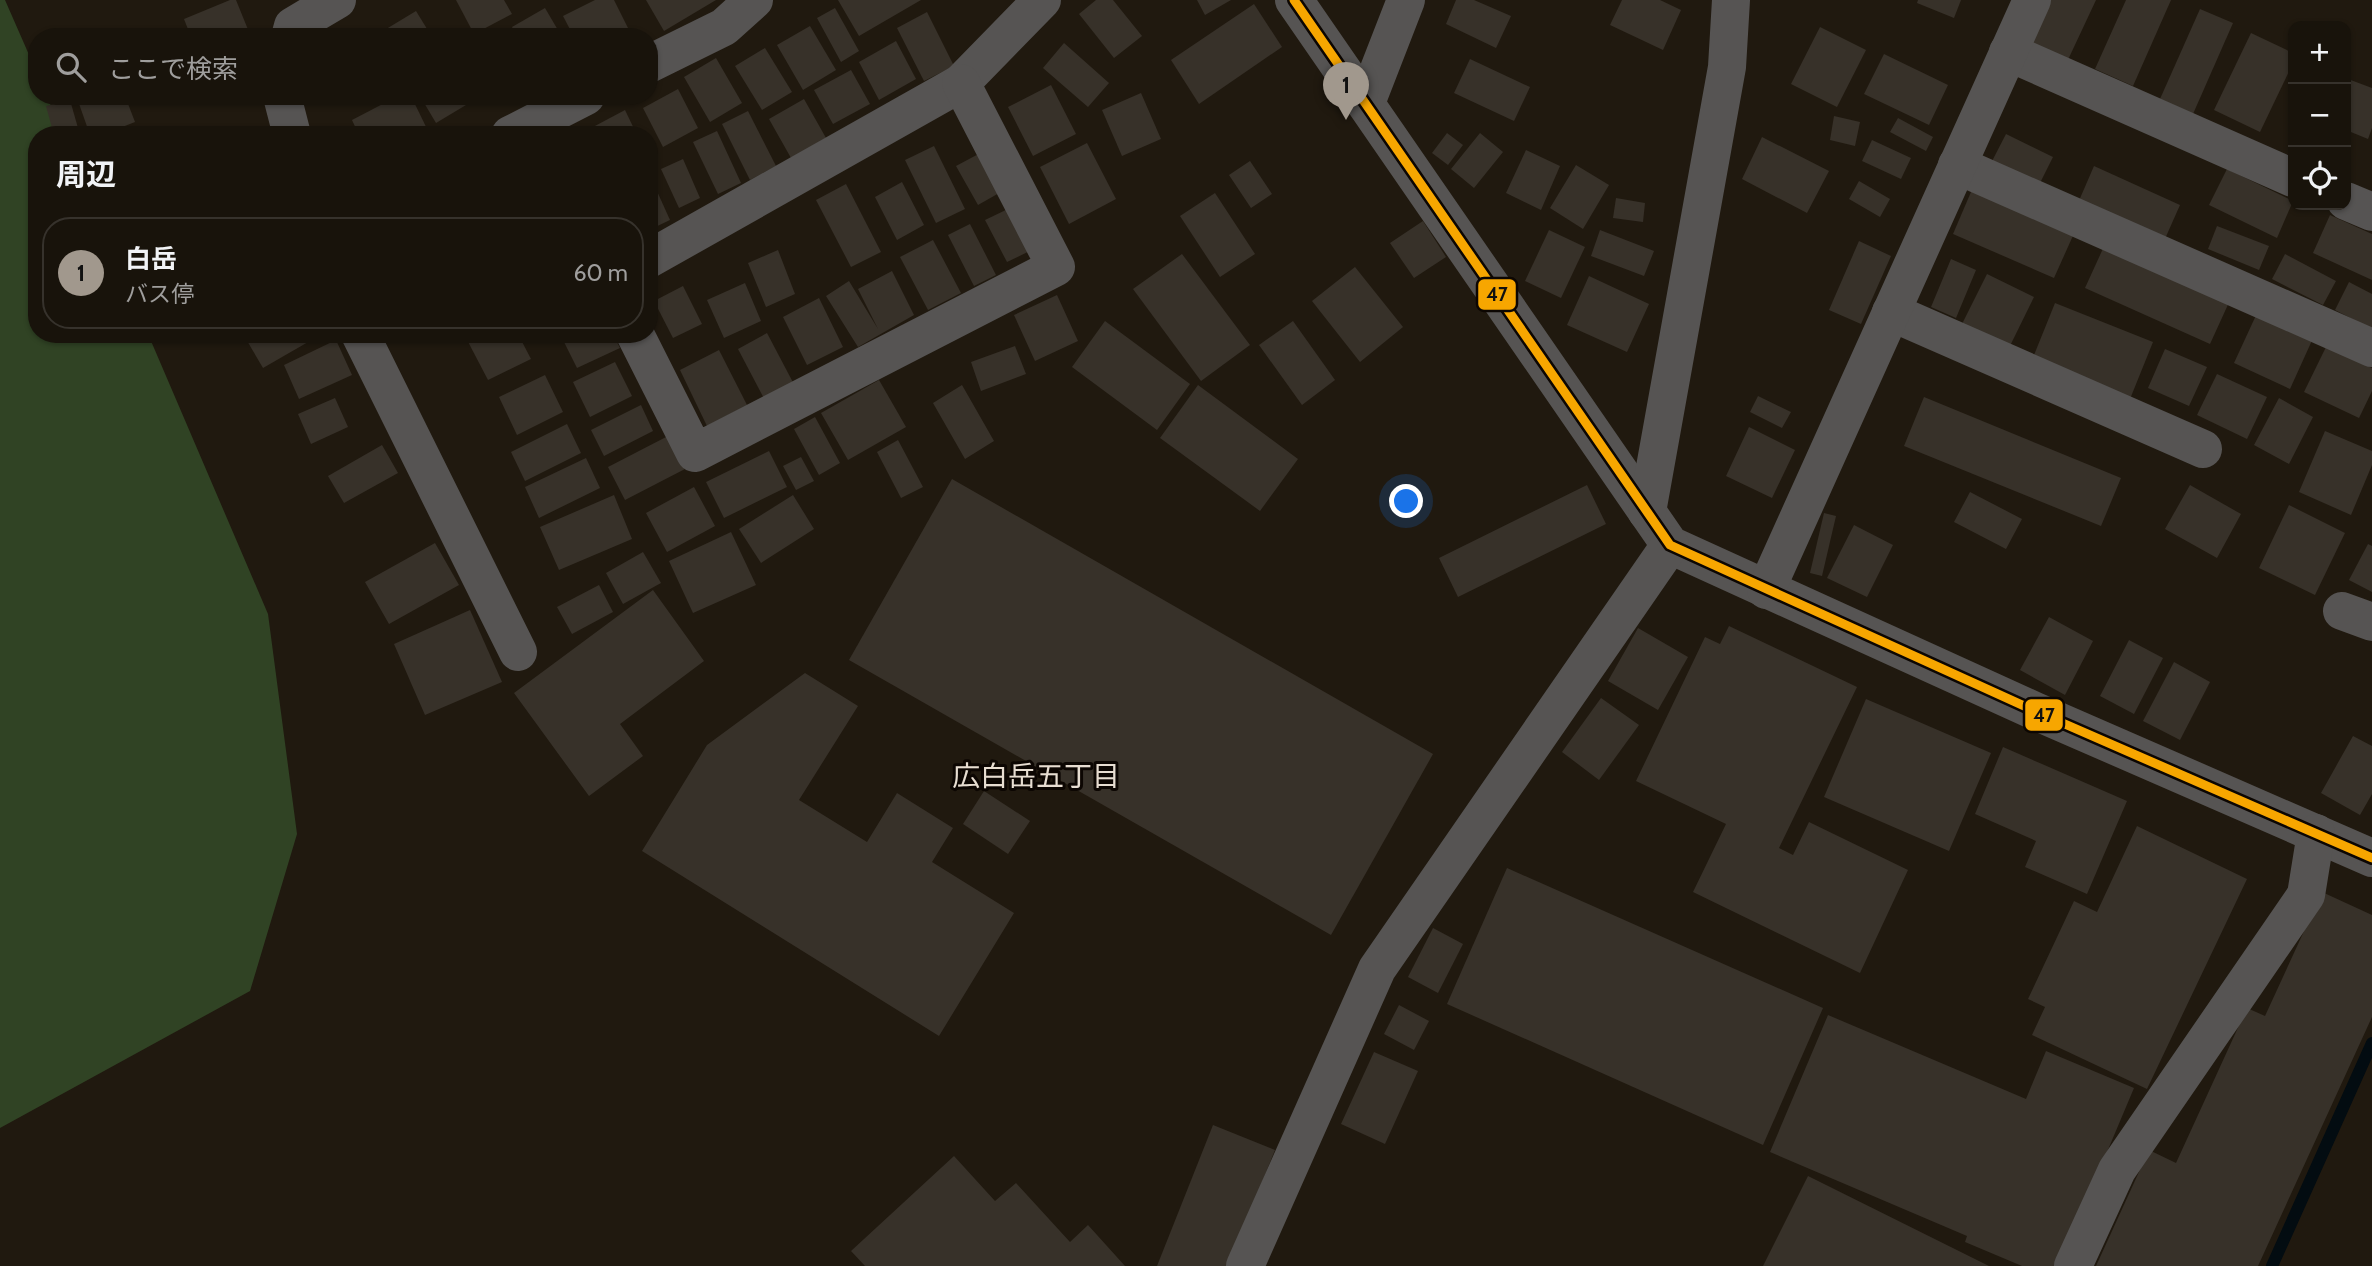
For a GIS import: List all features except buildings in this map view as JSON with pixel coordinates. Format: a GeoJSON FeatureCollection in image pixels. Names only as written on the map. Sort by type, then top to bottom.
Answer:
{"type":"FeatureCollection","features":[{"type":"Feature","properties":{"kind":"street"},"geometry":{"type":"LineString","coordinates":[[292,28],[337,0]]}},
{"type":"Feature","properties":{"kind":"street"},"geometry":{"type":"LineString","coordinates":[[658,254],[961,83],[1042,0]]}},
{"type":"Feature","properties":{"kind":"street"},"geometry":{"type":"LineString","coordinates":[[1294,0],[1670,545],[2035,711],[2372,858]]}},
{"type":"Feature","properties":{"kind":"street"},"geometry":{"type":"LineString","coordinates":[[1366,103],[1406,0]]}},
{"type":"Feature","properties":{"kind":"street"},"geometry":{"type":"LineString","coordinates":[[1647,512],[1727,67],[1731,0]]}},
{"type":"Feature","properties":{"kind":"street"},"geometry":{"type":"LineString","coordinates":[[1766,590],[2032,0]]}},
{"type":"Feature","properties":{"kind":"street"},"geometry":{"type":"LineString","coordinates":[[658,60],[724,27],[745,3]]}},
{"type":"Feature","properties":{"kind":"street"},"geometry":{"type":"LineString","coordinates":[[2008,52],[2288,175]]}},
{"type":"Feature","properties":{"kind":"street"},"geometry":{"type":"LineString","coordinates":[[640,343],[695,453],[1056,267],[961,83]]}},
{"type":"Feature","properties":{"kind":"street"},"geometry":{"type":"LineString","coordinates":[[284,105],[290,126]]}},
{"type":"Feature","properties":{"kind":"street"},"geometry":{"type":"LineString","coordinates":[[534,126],[570,105]]}},
{"type":"Feature","properties":{"kind":"street"},"geometry":{"type":"LineString","coordinates":[[1957,166],[2372,348]]}},
{"type":"Feature","properties":{"kind":"street"},"geometry":{"type":"LineString","coordinates":[[2351,203],[2372,212]]}},
{"type":"Feature","properties":{"kind":"street"},"geometry":{"type":"LineString","coordinates":[[1891,312],[2203,449]]}},
{"type":"Feature","properties":{"kind":"street"},"geometry":{"type":"LineString","coordinates":[[364,343],[518,652]]}},
{"type":"Feature","properties":{"kind":"street"},"geometry":{"type":"LineString","coordinates":[[1245,1266],[1377,968],[1670,545]]}},
{"type":"Feature","properties":{"kind":"street"},"geometry":{"type":"LineString","coordinates":[[2073,1266],[2118,1170],[2306,895],[2316,833]]}},
{"type":"Feature","properties":{"kind":"green space"},"geometry":{"type":"Polygon","coordinates":[[[0,0],[5,0],[28,52],[28,105],[51,105],[59,126],[28,126],[28,343],[152,343],[268,614],[297,834],[250,991],[0,1128],[0,0]]]}},
{"type":"Feature","properties":{"kind":"waterway"},"geometry":{"type":"LineString","coordinates":[[2272,1266],[2372,1043]]}},
{"type":"Feature","properties":{"kind":"transit line","name":"47"},"geometry":{"type":"LineString","coordinates":[[1294,0],[1670,545],[2035,711],[2372,858]]}},
{"type":"Feature","properties":{"kind":"place","name":"白岳"},"geometry":{"type":"Point","coordinates":[1346,120]}},
{"type":"Feature","properties":{"kind":"district","name":"広白岳五丁目"},"geometry":{"type":"Point","coordinates":[1036,776]}}]}
